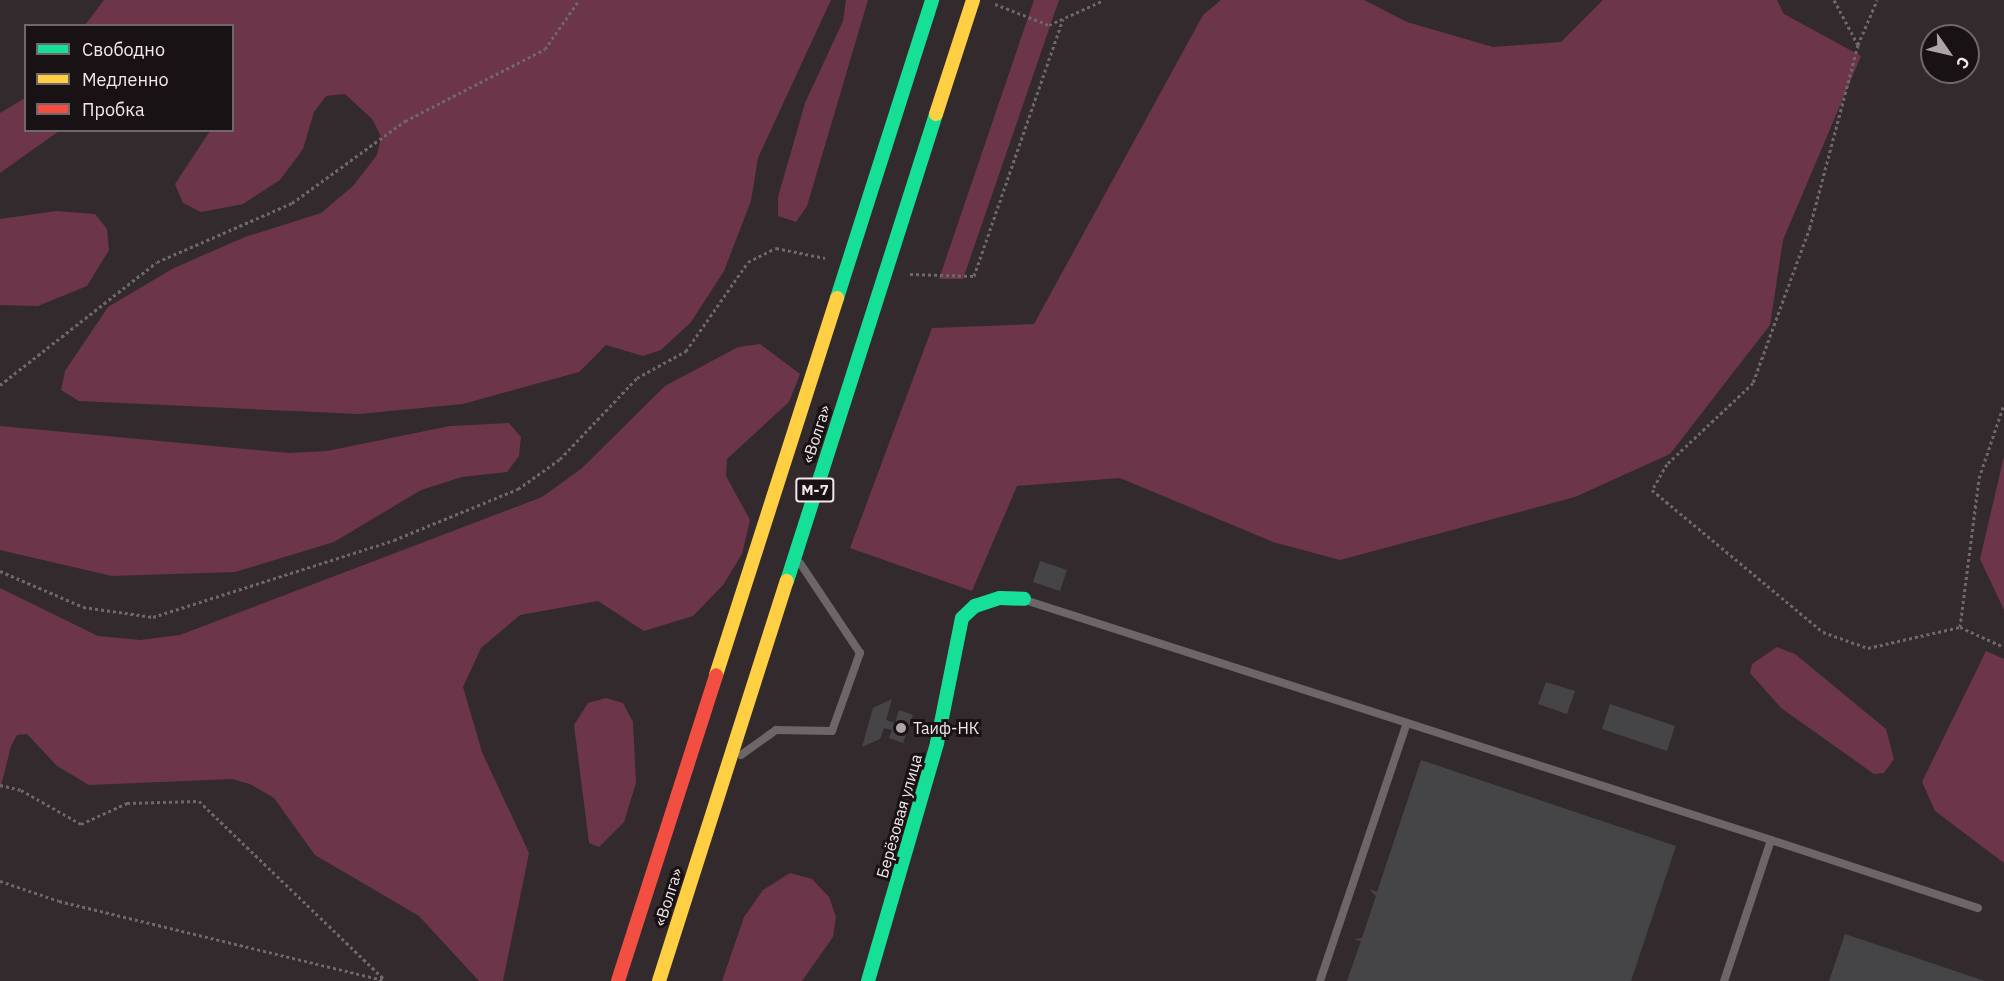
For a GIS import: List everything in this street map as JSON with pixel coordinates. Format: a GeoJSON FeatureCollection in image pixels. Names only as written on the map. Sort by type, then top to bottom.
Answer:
{"type":"FeatureCollection","features":[{"type":"Feature","properties":{"kind":"main road","name":"«Волга»"},"geometry":{"type":"LineString","coordinates":[[618,981],[932,0]]}},
{"type":"Feature","properties":{"kind":"main road","name":"«Волга»"},"geometry":{"type":"LineString","coordinates":[[659,981],[973,0]]}},
{"type":"Feature","properties":{"kind":"main road","name":"Берёзовая улица"},"geometry":{"type":"LineString","coordinates":[[868,981],[937,743],[962,618],[975,606],[1000,598],[1024,600]]}},
{"type":"Feature","properties":{"kind":"lane"},"geometry":{"type":"LineString","coordinates":[[728,764],[776,730],[832,731],[860,653],[795,555]]}},
{"type":"Feature","properties":{"kind":"lane"},"geometry":{"type":"LineString","coordinates":[[1024,600],[1978,908]]}},
{"type":"Feature","properties":{"kind":"lane"},"geometry":{"type":"LineString","coordinates":[[1320,981],[1407,723]]}},
{"type":"Feature","properties":{"kind":"lane"},"geometry":{"type":"LineString","coordinates":[[1724,981],[1771,840]]}},
{"type":"Feature","properties":{"kind":"path"},"geometry":{"type":"LineString","coordinates":[[0,385],[157,262],[292,203],[405,122],[545,50],[579,0]]}},
{"type":"Feature","properties":{"kind":"path"},"geometry":{"type":"LineString","coordinates":[[985,0],[1049,25],[1104,0]]}},
{"type":"Feature","properties":{"kind":"path"},"geometry":{"type":"LineString","coordinates":[[1834,0],[1858,45]]}},
{"type":"Feature","properties":{"kind":"path"},"geometry":{"type":"LineString","coordinates":[[1877,0],[1858,45],[1810,227],[1753,383],[1667,464],[1652,490],[1823,632],[1868,648],[1960,627],[2004,646]]}},
{"type":"Feature","properties":{"kind":"path"},"geometry":{"type":"LineString","coordinates":[[884,273],[974,276],[1063,19]]}},
{"type":"Feature","properties":{"kind":"path"},"geometry":{"type":"LineString","coordinates":[[0,571],[83,607],[153,617],[394,540],[518,489],[560,459],[637,378],[686,351],[748,262],[776,248],[846,265]]}},
{"type":"Feature","properties":{"kind":"path"},"geometry":{"type":"LineString","coordinates":[[1960,627],[1979,478],[2004,404]]}},
{"type":"Feature","properties":{"kind":"path"},"geometry":{"type":"LineString","coordinates":[[0,785],[21,790],[81,824],[127,803],[199,801],[385,981]]}},
{"type":"Feature","properties":{"kind":"path"},"geometry":{"type":"LineString","coordinates":[[0,881],[60,901],[385,981]]}},
{"type":"Feature","properties":{"kind":"shaded area"},"geometry":{"type":"Polygon","coordinates":[[[104,0],[831,0],[758,158],[751,201],[724,271],[691,322],[661,350],[643,356],[606,345],[579,372],[463,404],[359,414],[79,401],[61,390],[65,371],[108,307],[174,268],[245,237],[321,213],[353,186],[377,155],[381,137],[373,120],[345,94],[326,96],[314,112],[303,149],[280,180],[243,204],[201,212],[183,203],[175,184],[209,132],[234,132],[234,24],[86,24],[104,0]]]}},
{"type":"Feature","properties":{"kind":"shaded area"},"geometry":{"type":"Polygon","coordinates":[[[846,0],[868,0],[807,206],[796,222],[778,216],[778,197],[805,103],[843,21],[846,0]]]}},
{"type":"Feature","properties":{"kind":"shaded area"},"geometry":{"type":"Polygon","coordinates":[[[1034,0],[1059,0],[963,279],[939,279],[1034,0]]]}},
{"type":"Feature","properties":{"kind":"shaded area"},"geometry":{"type":"Polygon","coordinates":[[[1221,0],[1364,0],[1407,22],[1493,47],[1561,42],[1603,0],[1777,0],[1784,14],[1861,56],[1783,240],[1770,325],[1670,454],[1575,497],[1340,560],[1273,542],[1120,478],[1017,486],[972,591],[850,548],[932,328],[1034,324],[1203,15],[1221,0]]]}},
{"type":"Feature","properties":{"kind":"shaded area"},"geometry":{"type":"Polygon","coordinates":[[[24,99],[24,132],[58,132],[0,173],[0,113],[24,99]]]}},
{"type":"Feature","properties":{"kind":"shaded area"},"geometry":{"type":"Polygon","coordinates":[[[56,211],[95,214],[107,229],[109,250],[87,286],[38,306],[0,305],[0,219],[56,211]]]}},
{"type":"Feature","properties":{"kind":"shaded area"},"geometry":{"type":"Polygon","coordinates":[[[760,344],[800,374],[789,402],[727,459],[726,476],[750,520],[742,554],[723,585],[693,616],[644,631],[598,601],[520,615],[481,648],[463,687],[482,752],[529,853],[503,981],[479,981],[419,916],[315,855],[274,798],[250,784],[232,779],[89,785],[57,766],[27,734],[17,735],[11,746],[0,790],[0,588],[98,636],[140,640],[180,635],[542,497],[581,469],[665,386],[738,347],[760,344]]]}},
{"type":"Feature","properties":{"kind":"shaded area"},"geometry":{"type":"Polygon","coordinates":[[[509,423],[521,437],[519,456],[507,472],[462,477],[421,490],[334,542],[235,572],[112,576],[0,550],[0,426],[289,453],[327,451],[450,426],[509,423]]]}},
{"type":"Feature","properties":{"kind":"shaded area"},"geometry":{"type":"Polygon","coordinates":[[[2004,456],[2004,610],[1980,559],[2004,456]]]}},
{"type":"Feature","properties":{"kind":"shaded area"},"geometry":{"type":"Polygon","coordinates":[[[1777,647],[1795,654],[1886,729],[1894,759],[1884,773],[1874,774],[1781,708],[1750,673],[1752,664],[1777,647]]]}},
{"type":"Feature","properties":{"kind":"shaded area"},"geometry":{"type":"Polygon","coordinates":[[[1986,651],[2004,659],[2004,863],[1935,811],[1922,782],[1986,651]]]}},
{"type":"Feature","properties":{"kind":"shaded area"},"geometry":{"type":"Polygon","coordinates":[[[606,698],[623,703],[633,722],[636,783],[624,822],[599,847],[589,843],[574,725],[588,703],[606,698]]]}},
{"type":"Feature","properties":{"kind":"shaded area"},"geometry":{"type":"Polygon","coordinates":[[[790,873],[812,879],[829,897],[836,917],[833,937],[802,981],[722,981],[744,917],[763,890],[790,873]]]}},
{"type":"Feature","properties":{"kind":"building"},"geometry":{"type":"Polygon","coordinates":[[[1040,561],[1067,570],[1060,591],[1033,582],[1040,561]]]}},
{"type":"Feature","properties":{"kind":"building"},"geometry":{"type":"Polygon","coordinates":[[[1546,682],[1575,691],[1567,714],[1538,704],[1546,682]]]}},
{"type":"Feature","properties":{"kind":"building"},"geometry":{"type":"Polygon","coordinates":[[[892,699],[886,720],[895,723],[899,710],[913,715],[903,743],[889,738],[892,730],[884,728],[880,739],[862,747],[873,708],[892,699]]]}},
{"type":"Feature","properties":{"kind":"building"},"geometry":{"type":"Polygon","coordinates":[[[1610,704],[1675,726],[1667,751],[1602,729],[1610,704]]]}},
{"type":"Feature","properties":{"kind":"building"},"geometry":{"type":"Polygon","coordinates":[[[1421,760],[1676,846],[1631,981],[1347,981],[1361,941],[1353,939],[1362,938],[1376,896],[1369,889],[1377,892],[1421,760]]]}},
{"type":"Feature","properties":{"kind":"building"},"geometry":{"type":"Polygon","coordinates":[[[1845,934],[1985,981],[1829,981],[1845,934]]]}},
{"type":"Feature","properties":{"kind":"traffic: fast"},"geometry":{"type":"LineString","coordinates":[[837,298],[932,0]]}},
{"type":"Feature","properties":{"kind":"traffic: fast"},"geometry":{"type":"LineString","coordinates":[[787,581],[936,114]]}},
{"type":"Feature","properties":{"kind":"traffic: fast"},"geometry":{"type":"LineString","coordinates":[[868,981],[937,743],[962,618],[975,606],[1000,598],[1024,599]]}},
{"type":"Feature","properties":{"kind":"traffic: slow"},"geometry":{"type":"LineString","coordinates":[[936,114],[973,0]]}},
{"type":"Feature","properties":{"kind":"traffic: slow"},"geometry":{"type":"LineString","coordinates":[[716,675],[837,298]]}},
{"type":"Feature","properties":{"kind":"traffic: slow"},"geometry":{"type":"LineString","coordinates":[[659,981],[787,581]]}},
{"type":"Feature","properties":{"kind":"traffic: jam"},"geometry":{"type":"LineString","coordinates":[[618,981],[716,675]]}},
{"type":"Feature","properties":{"kind":"place","name":"Таиф-НК"},"geometry":{"type":"Point","coordinates":[901,728]}}]}
